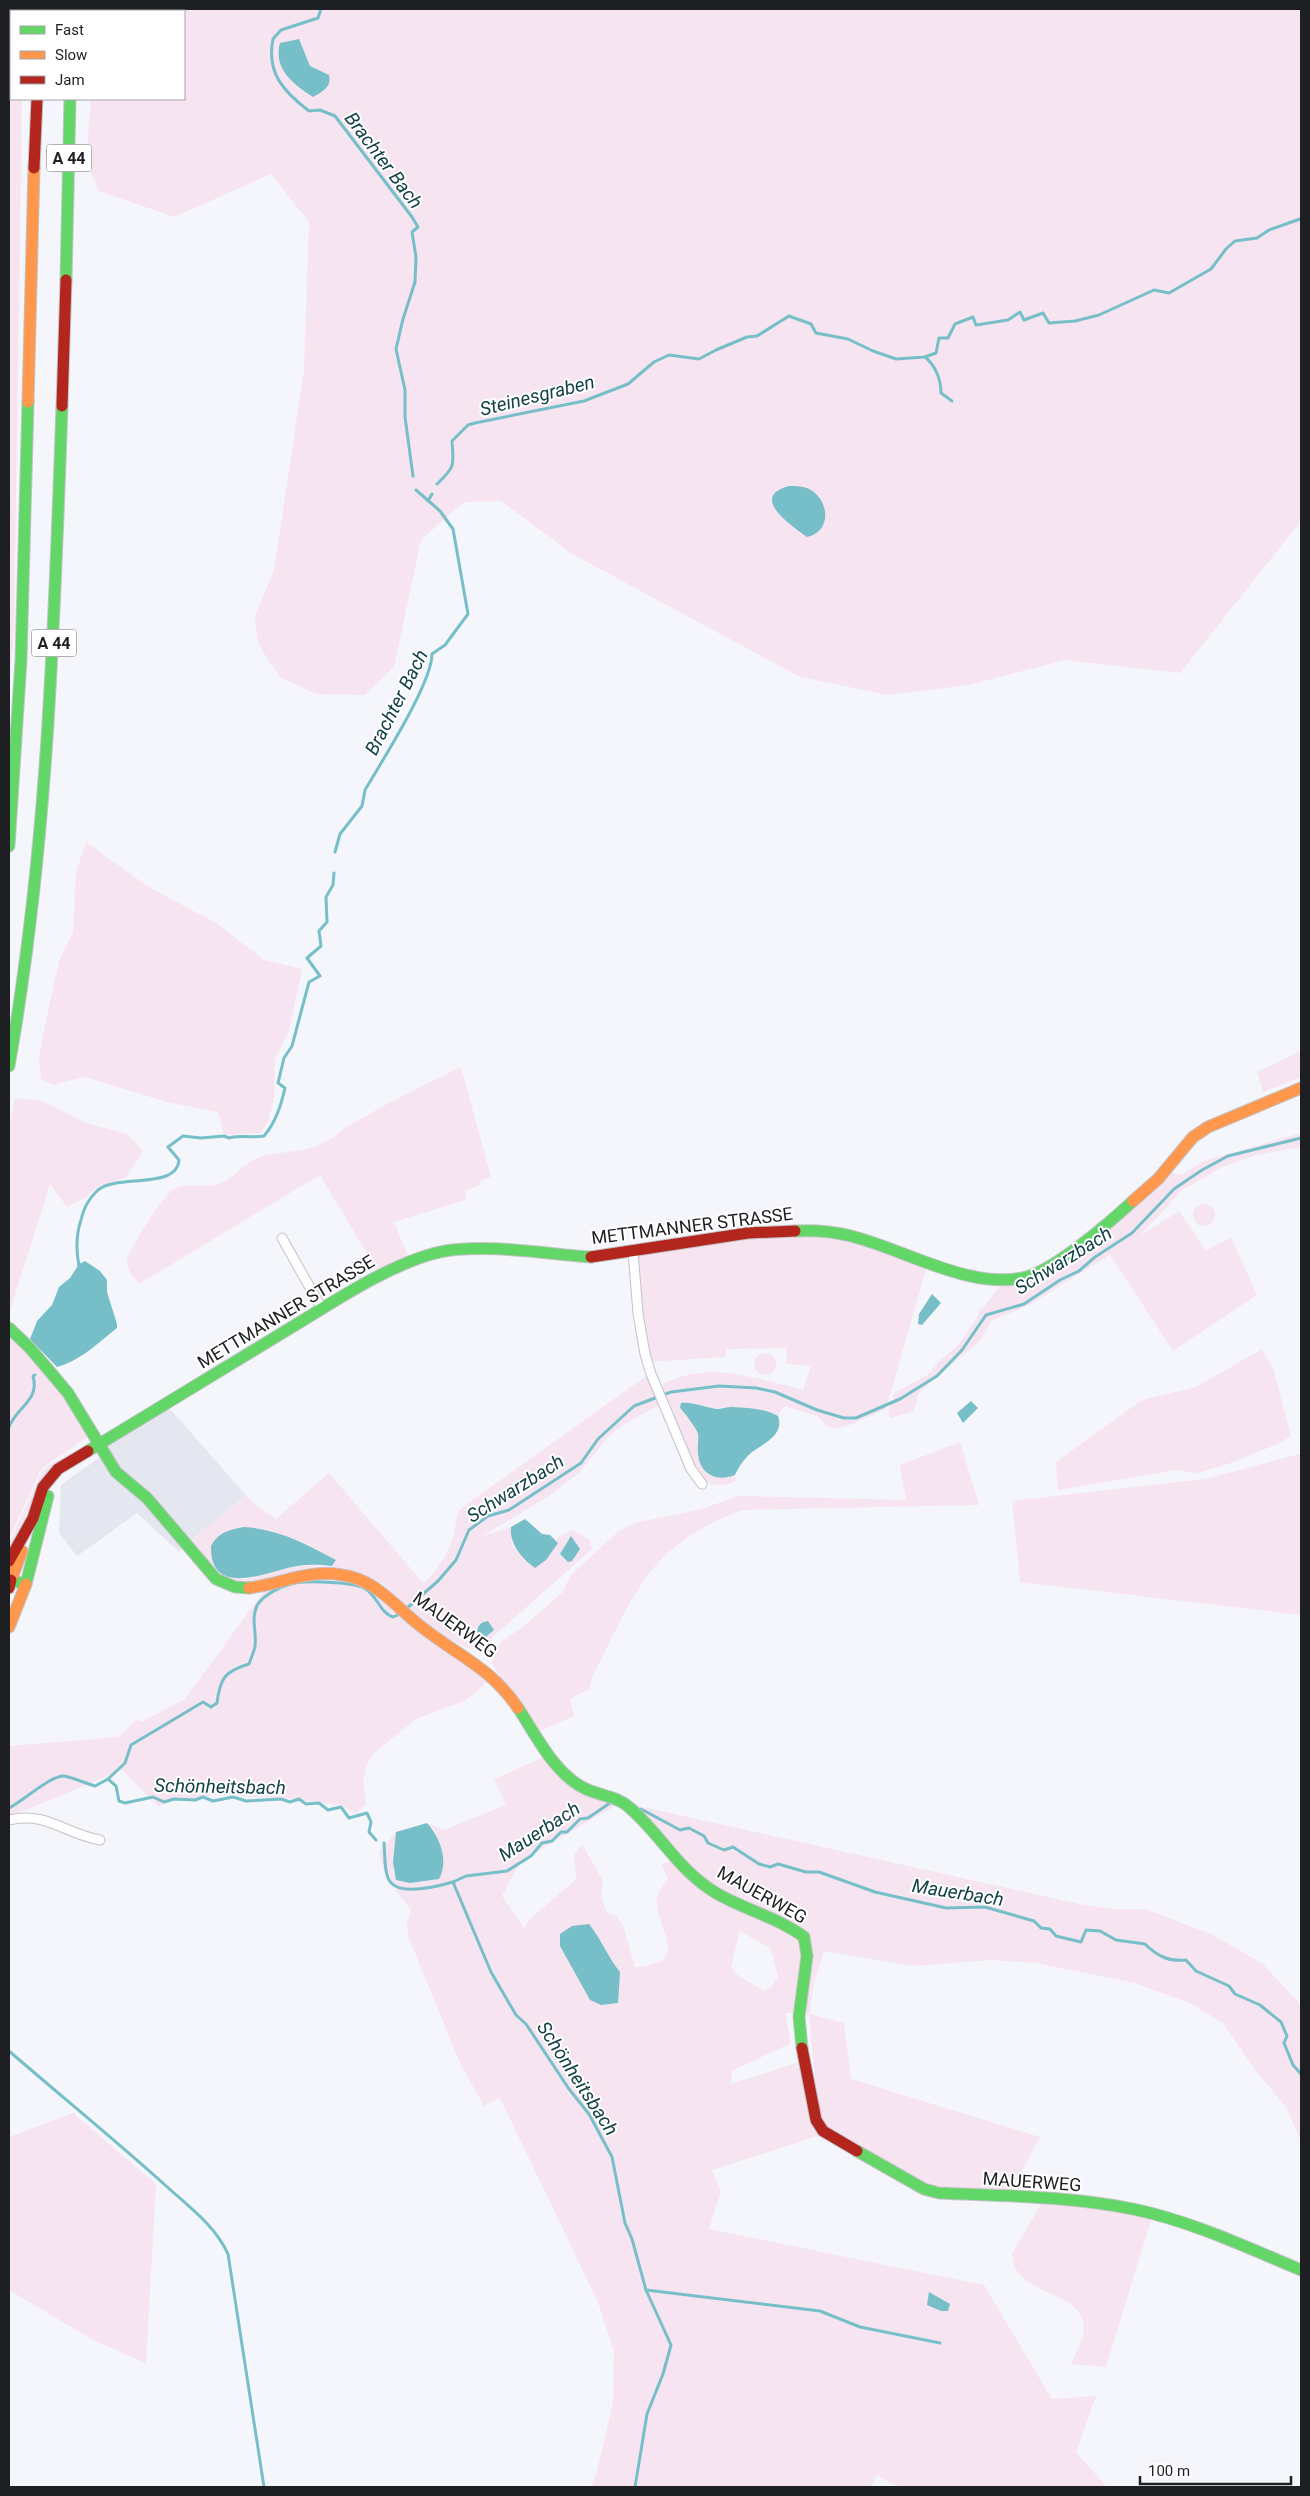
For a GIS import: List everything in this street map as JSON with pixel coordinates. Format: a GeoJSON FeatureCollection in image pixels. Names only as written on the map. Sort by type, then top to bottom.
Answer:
{"type":"FeatureCollection","features":[{"type":"Feature","properties":{"kind":"main road","name":"A 44"},"geometry":{"type":"LineString","coordinates":[[9,846],[18,742],[32,211],[37,100]]}},
{"type":"Feature","properties":{"kind":"main road","name":"A 44"},"geometry":{"type":"LineString","coordinates":[[9,1066],[20,1007],[40,858],[52,700],[69,227],[70,100]]}},
{"type":"Feature","properties":{"kind":"main road","name":"METTMANNER STRASSE"},"geometry":{"type":"LineString","coordinates":[[9,1561],[33,1518],[43,1487],[48,1478],[98,1445],[322,1309],[400,1265],[439,1252],[454,1250],[508,1250],[590,1257],[633,1252],[748,1233],[814,1230],[851,1236],[971,1276],[1001,1280],[1026,1277],[1067,1254],[1130,1204],[1158,1179],[1193,1136],[1208,1127],[1301,1088]]}},
{"type":"Feature","properties":{"kind":"main road"},"geometry":{"type":"LineString","coordinates":[[9,1328],[30,1348],[68,1393],[98,1445]]}},
{"type":"Feature","properties":{"kind":"main road","name":"MAUERWEG"},"geometry":{"type":"LineString","coordinates":[[98,1445],[116,1472],[147,1498],[203,1566],[221,1583],[232,1588],[249,1589],[296,1576],[338,1575],[368,1582],[408,1616],[444,1642],[475,1660],[496,1678],[560,1768],[578,1785],[621,1801],[678,1863],[717,1893],[770,1917],[797,1931],[804,1937],[806,1958],[801,1989],[799,2028],[816,2120],[818,2126],[823,2131],[924,2189],[939,2193],[1076,2202],[1132,2209],[1180,2222],[1301,2270]]}},
{"type":"Feature","properties":{"kind":"main road","name":"METTMANNER STRASSE"},"geometry":{"type":"LineString","coordinates":[[9,1627],[26,1584],[50,1491],[70,1463]]}},
{"type":"Feature","properties":{"kind":"main road"},"geometry":{"type":"LineString","coordinates":[[26,1584],[10,1583],[33,1518]]}},
{"type":"Feature","properties":{"kind":"street"},"geometry":{"type":"LineString","coordinates":[[282,1238],[322,1309]]}},
{"type":"Feature","properties":{"kind":"street"},"geometry":{"type":"LineString","coordinates":[[633,1252],[641,1334],[645,1354],[691,1469],[702,1484]]}},
{"type":"Feature","properties":{"kind":"street"},"geometry":{"type":"LineString","coordinates":[[9,1820],[33,1816],[86,1837],[100,1840]]}},
{"type":"Feature","properties":{"kind":"shaded area"},"geometry":{"type":"Polygon","coordinates":[[[9,9],[24,9],[10,10],[10,100],[22,100],[14,633],[9,690],[9,9]]]}},
{"type":"Feature","properties":{"kind":"shaded area"},"geometry":{"type":"Polygon","coordinates":[[[1301,9],[1301,521],[1180,673],[1065,660],[969,685],[888,695],[800,677],[574,555],[501,501],[464,502],[421,540],[394,667],[365,695],[316,694],[280,677],[258,644],[255,617],[274,570],[304,370],[309,222],[271,174],[174,217],[99,191],[86,162],[91,100],[185,100],[185,10],[100,10],[1301,9]]]}},
{"type":"Feature","properties":{"kind":"shaded area"},"geometry":{"type":"Polygon","coordinates":[[[86,842],[147,886],[216,923],[264,960],[302,969],[289,1031],[275,1059],[274,1098],[269,1120],[261,1133],[224,1135],[218,1112],[167,1102],[84,1077],[53,1085],[41,1079],[39,1057],[59,961],[73,932],[76,872],[86,842]]]}},
{"type":"Feature","properties":{"kind":"shaded area"},"geometry":{"type":"Polygon","coordinates":[[[1301,1051],[1301,1077],[1263,1092],[1257,1072],[1301,1051]]]}},
{"type":"Feature","properties":{"kind":"shaded area"},"geometry":{"type":"Polygon","coordinates":[[[461,1067],[491,1177],[481,1180],[480,1185],[465,1191],[466,1200],[394,1222],[408,1256],[377,1270],[320,1175],[139,1284],[131,1273],[127,1261],[129,1255],[155,1211],[174,1189],[185,1186],[219,1184],[260,1157],[319,1145],[352,1124],[461,1067]]]}},
{"type":"Feature","properties":{"kind":"shaded area"},"geometry":{"type":"Polygon","coordinates":[[[15,1098],[42,1101],[86,1123],[127,1134],[143,1151],[125,1178],[100,1186],[83,1199],[67,1207],[50,1184],[9,1314],[9,1126],[15,1098]]]}},
{"type":"Feature","properties":{"kind":"shaded area"},"geometry":{"type":"Polygon","coordinates":[[[1301,1133],[1301,1147],[1256,1155],[1220,1168],[1181,1191],[1140,1236],[1179,1211],[1206,1251],[1231,1237],[1257,1295],[1173,1351],[1110,1255],[1029,1305],[991,1321],[981,1340],[919,1392],[914,1411],[890,1418],[888,1412],[894,1393],[929,1374],[939,1361],[959,1344],[977,1318],[980,1309],[984,1307],[1000,1285],[1021,1282],[1169,1170],[1176,1175],[1183,1174],[1203,1161],[1301,1133]]]}},
{"type":"Feature","properties":{"kind":"shaded area"},"geometry":{"type":"Polygon","coordinates":[[[1204,1204],[1212,1207],[1215,1215],[1212,1223],[1204,1226],[1196,1223],[1193,1215],[1196,1207],[1204,1204]]]}},
{"type":"Feature","properties":{"kind":"shaded area"},"geometry":{"type":"Polygon","coordinates":[[[824,1234],[927,1266],[886,1409],[853,1424],[835,1429],[827,1426],[817,1416],[784,1406],[778,1416],[756,1409],[715,1408],[693,1403],[680,1408],[687,1415],[698,1435],[698,1456],[728,1478],[735,1475],[736,1481],[729,1484],[711,1484],[692,1469],[660,1389],[664,1383],[681,1377],[711,1372],[751,1377],[803,1390],[811,1366],[786,1364],[787,1348],[726,1349],[725,1357],[648,1362],[636,1271],[638,1254],[697,1242],[824,1234]]]}},
{"type":"Feature","properties":{"kind":"shaded area"},"geometry":{"type":"Polygon","coordinates":[[[9,1336],[26,1349],[66,1394],[88,1437],[46,1465],[40,1472],[9,1539],[9,1336]]]}},
{"type":"Feature","properties":{"kind":"shaded area"},"geometry":{"type":"Polygon","coordinates":[[[1262,1349],[1274,1371],[1291,1436],[1280,1443],[1228,1464],[1197,1473],[1176,1470],[1058,1490],[1056,1462],[1142,1400],[1196,1387],[1262,1349]]]}},
{"type":"Feature","properties":{"kind":"shaded area"},"geometry":{"type":"Polygon","coordinates":[[[765,1353],[773,1356],[776,1364],[773,1372],[765,1375],[757,1372],[754,1364],[757,1356],[765,1353]]]}},
{"type":"Feature","properties":{"kind":"shaded area"},"geometry":{"type":"Polygon","coordinates":[[[649,1374],[662,1403],[620,1427],[607,1438],[579,1473],[549,1496],[482,1536],[511,1527],[512,1544],[535,1568],[558,1543],[556,1539],[572,1530],[590,1540],[592,1549],[478,1650],[466,1648],[427,1627],[382,1583],[354,1575],[248,1586],[225,1582],[189,1544],[246,1495],[252,1502],[276,1519],[329,1473],[423,1583],[437,1568],[448,1550],[460,1509],[649,1374]],[[257,1528],[242,1580],[300,1565],[332,1566],[336,1560],[301,1541],[257,1528]]]}},
{"type":"Feature","properties":{"kind":"shaded area"},"geometry":{"type":"Polygon","coordinates":[[[169,1408],[246,1495],[179,1552],[137,1513],[77,1556],[59,1533],[61,1485],[96,1460],[114,1441],[169,1408]]]}},
{"type":"Feature","properties":{"kind":"shaded area"},"geometry":{"type":"Polygon","coordinates":[[[960,1442],[979,1505],[742,1510],[708,1525],[677,1545],[649,1574],[631,1601],[593,1675],[589,1689],[570,1699],[574,1716],[539,1731],[491,1663],[495,1651],[502,1641],[519,1630],[562,1593],[572,1574],[619,1531],[635,1523],[702,1509],[738,1496],[906,1500],[900,1465],[960,1442]]]}},
{"type":"Feature","properties":{"kind":"shaded area"},"geometry":{"type":"Polygon","coordinates":[[[69,1454],[68,1458],[37,1491],[9,1552],[9,1544],[41,1473],[48,1466],[69,1454]]]}},
{"type":"Feature","properties":{"kind":"shaded area"},"geometry":{"type":"Polygon","coordinates":[[[1301,1455],[1301,1615],[1020,1582],[1012,1501],[1206,1479],[1301,1455]]]}},
{"type":"Feature","properties":{"kind":"shaded area"},"geometry":{"type":"Polygon","coordinates":[[[296,1579],[336,1579],[367,1586],[493,1678],[464,1701],[416,1719],[374,1753],[367,1764],[363,1781],[366,1805],[355,1814],[344,1806],[284,1798],[212,1795],[196,1801],[172,1800],[159,1807],[122,1770],[9,1817],[9,1746],[119,1737],[137,1719],[141,1722],[185,1699],[266,1588],[296,1579]]]}},
{"type":"Feature","properties":{"kind":"shaded area"},"geometry":{"type":"Polygon","coordinates":[[[544,1757],[620,1803],[521,1861],[502,1896],[524,1928],[528,1921],[576,1879],[574,1855],[582,1844],[603,1881],[601,1896],[607,1913],[615,1915],[623,1925],[635,1967],[653,1964],[664,1959],[668,1951],[657,1909],[657,1897],[668,1880],[662,1864],[675,1861],[634,1809],[638,1806],[1079,1904],[1112,1909],[1145,1909],[1211,1934],[1263,1964],[1301,2005],[1301,2141],[1286,2107],[1255,2070],[1223,2023],[1192,2004],[1135,1983],[1036,1963],[990,1960],[914,1966],[824,1951],[814,1983],[809,2014],[785,2013],[791,2043],[732,2071],[731,2084],[800,2062],[818,2136],[712,2170],[721,2192],[709,2229],[984,2285],[1052,2399],[1096,2396],[1076,2452],[1107,2487],[899,2487],[877,2475],[871,2487],[591,2487],[597,2471],[613,2403],[614,2352],[598,2302],[500,2098],[484,2106],[461,2065],[408,1936],[407,1923],[411,1910],[386,1878],[379,1852],[396,1832],[393,1874],[410,1883],[439,1879],[436,1832],[427,1823],[444,1830],[506,1805],[494,1779],[544,1757]],[[740,1931],[731,1967],[735,1973],[763,1991],[771,1987],[778,1977],[771,1949],[740,1931]],[[601,1940],[571,1969],[620,1972],[609,1958],[601,1940]]]}},
{"type":"Feature","properties":{"kind":"shaded area"},"geometry":{"type":"Polygon","coordinates":[[[809,2014],[844,2023],[851,2079],[1040,2137],[1010,2194],[940,2190],[926,2185],[824,2126],[818,2116],[809,2014]]]}},
{"type":"Feature","properties":{"kind":"shaded area"},"geometry":{"type":"Polygon","coordinates":[[[73,2113],[156,2184],[146,2363],[95,2341],[9,2290],[9,2137],[73,2113]]]}},
{"type":"Feature","properties":{"kind":"shaded area"},"geometry":{"type":"Polygon","coordinates":[[[1042,2203],[1083,2206],[1152,2217],[1106,2367],[1071,2364],[1084,2332],[1081,2315],[1073,2306],[1023,2278],[1015,2267],[1012,2253],[1042,2203]]]}},
{"type":"Feature","properties":{"kind":"water"},"geometry":{"type":"Polygon","coordinates":[[[299,39],[310,66],[329,75],[330,79],[328,86],[313,97],[298,87],[286,75],[279,61],[280,43],[299,39]]]}},
{"type":"Feature","properties":{"kind":"water"},"geometry":{"type":"Polygon","coordinates":[[[789,486],[809,489],[821,500],[825,514],[824,522],[815,534],[807,537],[777,512],[772,497],[777,491],[789,486]]]}},
{"type":"Feature","properties":{"kind":"water"},"geometry":{"type":"Polygon","coordinates":[[[85,1261],[100,1271],[107,1280],[107,1292],[117,1328],[81,1356],[57,1367],[30,1339],[37,1321],[52,1305],[59,1287],[70,1278],[79,1264],[85,1261]]]}},
{"type":"Feature","properties":{"kind":"water"},"geometry":{"type":"Polygon","coordinates":[[[932,1294],[941,1303],[922,1325],[918,1324],[919,1314],[932,1294]]]}},
{"type":"Feature","properties":{"kind":"water"},"geometry":{"type":"Polygon","coordinates":[[[971,1401],[978,1408],[963,1423],[957,1413],[971,1401]]]}},
{"type":"Feature","properties":{"kind":"water"},"geometry":{"type":"Polygon","coordinates":[[[681,1403],[716,1409],[732,1407],[767,1411],[778,1416],[778,1429],[772,1438],[747,1457],[735,1475],[722,1478],[716,1477],[706,1472],[699,1461],[698,1434],[680,1408],[681,1403]]]}},
{"type":"Feature","properties":{"kind":"water"},"geometry":{"type":"Polygon","coordinates":[[[525,1519],[542,1534],[550,1535],[558,1543],[546,1560],[535,1568],[517,1550],[512,1539],[511,1527],[525,1519]]]}},
{"type":"Feature","properties":{"kind":"water"},"geometry":{"type":"Polygon","coordinates":[[[244,1527],[280,1534],[303,1543],[336,1560],[332,1566],[301,1565],[243,1578],[230,1577],[220,1573],[213,1563],[211,1546],[224,1532],[244,1527]]]}},
{"type":"Feature","properties":{"kind":"water"},"geometry":{"type":"Polygon","coordinates":[[[571,1536],[580,1549],[572,1561],[568,1562],[560,1554],[571,1536]]]}},
{"type":"Feature","properties":{"kind":"water"},"geometry":{"type":"Polygon","coordinates":[[[488,1621],[494,1630],[482,1640],[479,1639],[478,1627],[488,1621]]]}},
{"type":"Feature","properties":{"kind":"water"},"geometry":{"type":"Polygon","coordinates":[[[427,1823],[436,1835],[442,1850],[443,1865],[439,1879],[410,1883],[396,1880],[393,1863],[396,1832],[427,1823]]]}},
{"type":"Feature","properties":{"kind":"water"},"geometry":{"type":"Polygon","coordinates":[[[589,1924],[620,1972],[618,2003],[601,2005],[590,2000],[560,1946],[560,1934],[572,1926],[589,1924]]]}},
{"type":"Feature","properties":{"kind":"water"},"geometry":{"type":"Polygon","coordinates":[[[929,2292],[950,2304],[948,2311],[941,2311],[927,2305],[929,2292]]]}},
{"type":"Feature","properties":{"kind":"waterway","name":"Brachter Bach"},"geometry":{"type":"LineString","coordinates":[[321,9],[318,18],[281,30],[273,39],[272,62],[279,81],[300,104],[309,111],[320,110],[335,116],[418,227],[412,232],[416,257],[415,282],[396,349],[405,390],[405,417],[413,476]]}},
{"type":"Feature","properties":{"kind":"waterway","name":"Steinesgraben"},"geometry":{"type":"LineString","coordinates":[[437,484],[452,466],[452,441],[468,425],[584,401],[628,384],[654,362],[669,355],[699,359],[747,337],[757,336],[789,316],[811,324],[816,333],[848,339],[896,359],[925,357],[936,353],[939,338],[948,338],[955,324],[973,317],[976,325],[1008,320],[1020,312],[1024,320],[1043,313],[1049,323],[1075,321],[1099,315],[1154,290],[1169,293],[1211,269],[1226,249],[1235,241],[1257,238],[1269,230],[1300,219]]}},
{"type":"Feature","properties":{"kind":"waterway"},"geometry":{"type":"LineString","coordinates":[[925,357],[937,373],[941,393],[952,401]]}},
{"type":"Feature","properties":{"kind":"waterway","name":"Brachter Bach"},"geometry":{"type":"LineString","coordinates":[[335,852],[340,834],[362,806],[365,790],[394,742],[415,702],[430,667],[432,654],[445,645],[468,614],[453,529],[440,511],[416,490]]}},
{"type":"Feature","properties":{"kind":"waterway","name":"Brachter Bach"},"geometry":{"type":"LineString","coordinates":[[428,501],[432,494]]}},
{"type":"Feature","properties":{"kind":"waterway","name":"Brachter Bach"},"geometry":{"type":"LineString","coordinates":[[79,1266],[77,1255],[79,1226],[87,1204],[98,1190],[107,1185],[168,1175],[176,1169],[179,1160],[168,1147],[183,1136],[201,1138],[224,1136],[229,1138],[260,1137],[264,1136],[268,1131],[282,1101],[285,1088],[278,1083],[284,1058],[292,1046],[309,982],[320,976],[307,958],[321,946],[319,931],[327,922],[326,897],[333,885],[334,873]]}},
{"type":"Feature","properties":{"kind":"waterway","name":"Schwarzbach"},"geometry":{"type":"LineString","coordinates":[[407,1608],[438,1581],[456,1560],[469,1530],[488,1516],[509,1510],[581,1463],[598,1439],[634,1406],[671,1392],[719,1386],[756,1388],[775,1392],[817,1410],[844,1418],[856,1418],[900,1399],[937,1376],[962,1350],[986,1315],[1024,1304],[1060,1280],[1079,1271],[1095,1257],[1132,1233],[1174,1189],[1202,1170],[1228,1156],[1301,1138]]}},
{"type":"Feature","properties":{"kind":"waterway","name":"Brachter Bach"},"geometry":{"type":"LineString","coordinates":[[9,1427],[31,1397],[34,1384],[33,1376],[35,1375]]}},
{"type":"Feature","properties":{"kind":"waterway","name":"Schwarzbach"},"geometry":{"type":"LineString","coordinates":[[9,1808],[58,1777],[66,1776],[95,1786],[108,1779],[125,1763],[131,1745],[203,1702],[211,1707],[217,1703],[220,1687],[225,1677],[234,1670],[249,1664],[255,1646],[254,1614],[258,1604],[278,1589],[291,1584],[306,1582],[350,1584],[369,1591],[389,1615],[393,1617],[402,1613]]}},
{"type":"Feature","properties":{"kind":"waterway","name":"Schönheitsbach"},"geometry":{"type":"LineString","coordinates":[[108,1779],[116,1786],[119,1801],[125,1803],[153,1797],[164,1802],[174,1799],[195,1800],[203,1797],[213,1801],[233,1797],[246,1801],[281,1799],[290,1802],[299,1799],[306,1804],[319,1803],[328,1810],[341,1807],[349,1818],[367,1813],[371,1822],[369,1832],[376,1840]]}},
{"type":"Feature","properties":{"kind":"waterway","name":"Mauerbach"},"geometry":{"type":"LineString","coordinates":[[453,1882],[466,1876],[507,1871],[531,1856],[542,1843],[552,1841],[561,1832],[567,1832],[580,1819],[588,1818],[610,1803]]}},
{"type":"Feature","properties":{"kind":"waterway","name":"Mauerbach"},"geometry":{"type":"LineString","coordinates":[[641,1809],[680,1830],[689,1828],[704,1836],[708,1843],[724,1850],[733,1847],[759,1864],[770,1867],[778,1864],[806,1872],[819,1872],[875,1892],[946,1908],[985,1907],[1034,1921],[1041,1928],[1050,1929],[1056,1936],[1081,1942],[1086,1930],[1100,1931],[1116,1940],[1145,1944],[1154,1952],[1169,1959],[1186,1960],[1196,1971],[1229,1986],[1235,1994],[1260,2005],[1281,2022],[1287,2036],[1284,2043],[1293,2065],[1301,2074]]}},
{"type":"Feature","properties":{"kind":"waterway","name":"Schönheitsbach"},"geometry":{"type":"LineString","coordinates":[[384,1843],[388,1878],[400,1888],[418,1889],[453,1882],[491,1972],[516,2015],[526,2024],[569,2089],[589,2114],[612,2157],[625,2223],[632,2239],[646,2290],[671,2345],[663,2374],[647,2414],[635,2487]]}},
{"type":"Feature","properties":{"kind":"waterway"},"geometry":{"type":"LineString","coordinates":[[9,2051],[192,2208],[223,2244],[228,2254],[264,2487]]}},
{"type":"Feature","properties":{"kind":"waterway"},"geometry":{"type":"LineString","coordinates":[[646,2290],[820,2311],[860,2327],[940,2343]]}},
{"type":"Feature","properties":{"kind":"traffic: fast"},"geometry":{"type":"LineString","coordinates":[[66,280],[70,100]]}},
{"type":"Feature","properties":{"kind":"traffic: fast"},"geometry":{"type":"LineString","coordinates":[[9,846],[21,660],[28,402]]}},
{"type":"Feature","properties":{"kind":"traffic: fast"},"geometry":{"type":"LineString","coordinates":[[9,1066],[33,902],[41,819],[52,654],[62,406]]}},
{"type":"Feature","properties":{"kind":"traffic: fast"},"geometry":{"type":"LineString","coordinates":[[795,1231],[823,1231],[844,1234],[960,1274],[1005,1280],[1026,1277],[1052,1265],[1082,1244],[1133,1201]]}},
{"type":"Feature","properties":{"kind":"traffic: fast"},"geometry":{"type":"LineString","coordinates":[[88,1451],[345,1295],[383,1274],[421,1257],[440,1252],[475,1249],[515,1250],[591,1257]]}},
{"type":"Feature","properties":{"kind":"traffic: fast"},"geometry":{"type":"LineString","coordinates":[[9,1328],[30,1348],[68,1393],[116,1472],[147,1498],[216,1579],[235,1587],[249,1588]]}},
{"type":"Feature","properties":{"kind":"traffic: fast"},"geometry":{"type":"LineString","coordinates":[[17,1582],[26,1584],[48,1496]]}},
{"type":"Feature","properties":{"kind":"traffic: fast"},"geometry":{"type":"LineString","coordinates":[[518,1708],[546,1752],[562,1772],[582,1787],[619,1800],[625,1804],[652,1830],[691,1874],[716,1893],[783,1924],[804,1937],[807,1956],[799,2017],[802,2048]]}},
{"type":"Feature","properties":{"kind":"traffic: fast"},"geometry":{"type":"LineString","coordinates":[[857,2151],[924,2189],[939,2193],[1085,2201],[1133,2209],[1176,2220],[1301,2270]]}},
{"type":"Feature","properties":{"kind":"traffic: slow"},"geometry":{"type":"LineString","coordinates":[[28,402],[34,168]]}},
{"type":"Feature","properties":{"kind":"traffic: slow"},"geometry":{"type":"LineString","coordinates":[[1133,1201],[1158,1179],[1193,1137],[1208,1127],[1301,1088]]}},
{"type":"Feature","properties":{"kind":"traffic: slow"},"geometry":{"type":"LineString","coordinates":[[11,1580],[22,1551]]}},
{"type":"Feature","properties":{"kind":"traffic: slow"},"geometry":{"type":"LineString","coordinates":[[249,1588],[306,1575],[330,1574],[355,1578],[386,1596],[423,1628],[485,1672],[497,1682],[518,1708]]}},
{"type":"Feature","properties":{"kind":"traffic: slow"},"geometry":{"type":"LineString","coordinates":[[9,1627],[26,1584]]}},
{"type":"Feature","properties":{"kind":"traffic: jam"},"geometry":{"type":"LineString","coordinates":[[34,168],[37,100]]}},
{"type":"Feature","properties":{"kind":"traffic: jam"},"geometry":{"type":"LineString","coordinates":[[62,406],[66,280]]}},
{"type":"Feature","properties":{"kind":"traffic: jam"},"geometry":{"type":"LineString","coordinates":[[591,1257],[748,1233],[795,1231]]}},
{"type":"Feature","properties":{"kind":"traffic: jam"},"geometry":{"type":"LineString","coordinates":[[9,1561],[33,1518],[43,1487],[58,1469],[88,1451]]}},
{"type":"Feature","properties":{"kind":"traffic: jam"},"geometry":{"type":"LineString","coordinates":[[9,1588],[11,1580]]}},
{"type":"Feature","properties":{"kind":"traffic: jam"},"geometry":{"type":"LineString","coordinates":[[802,2048],[816,2120],[823,2131],[857,2151]]}}]}
